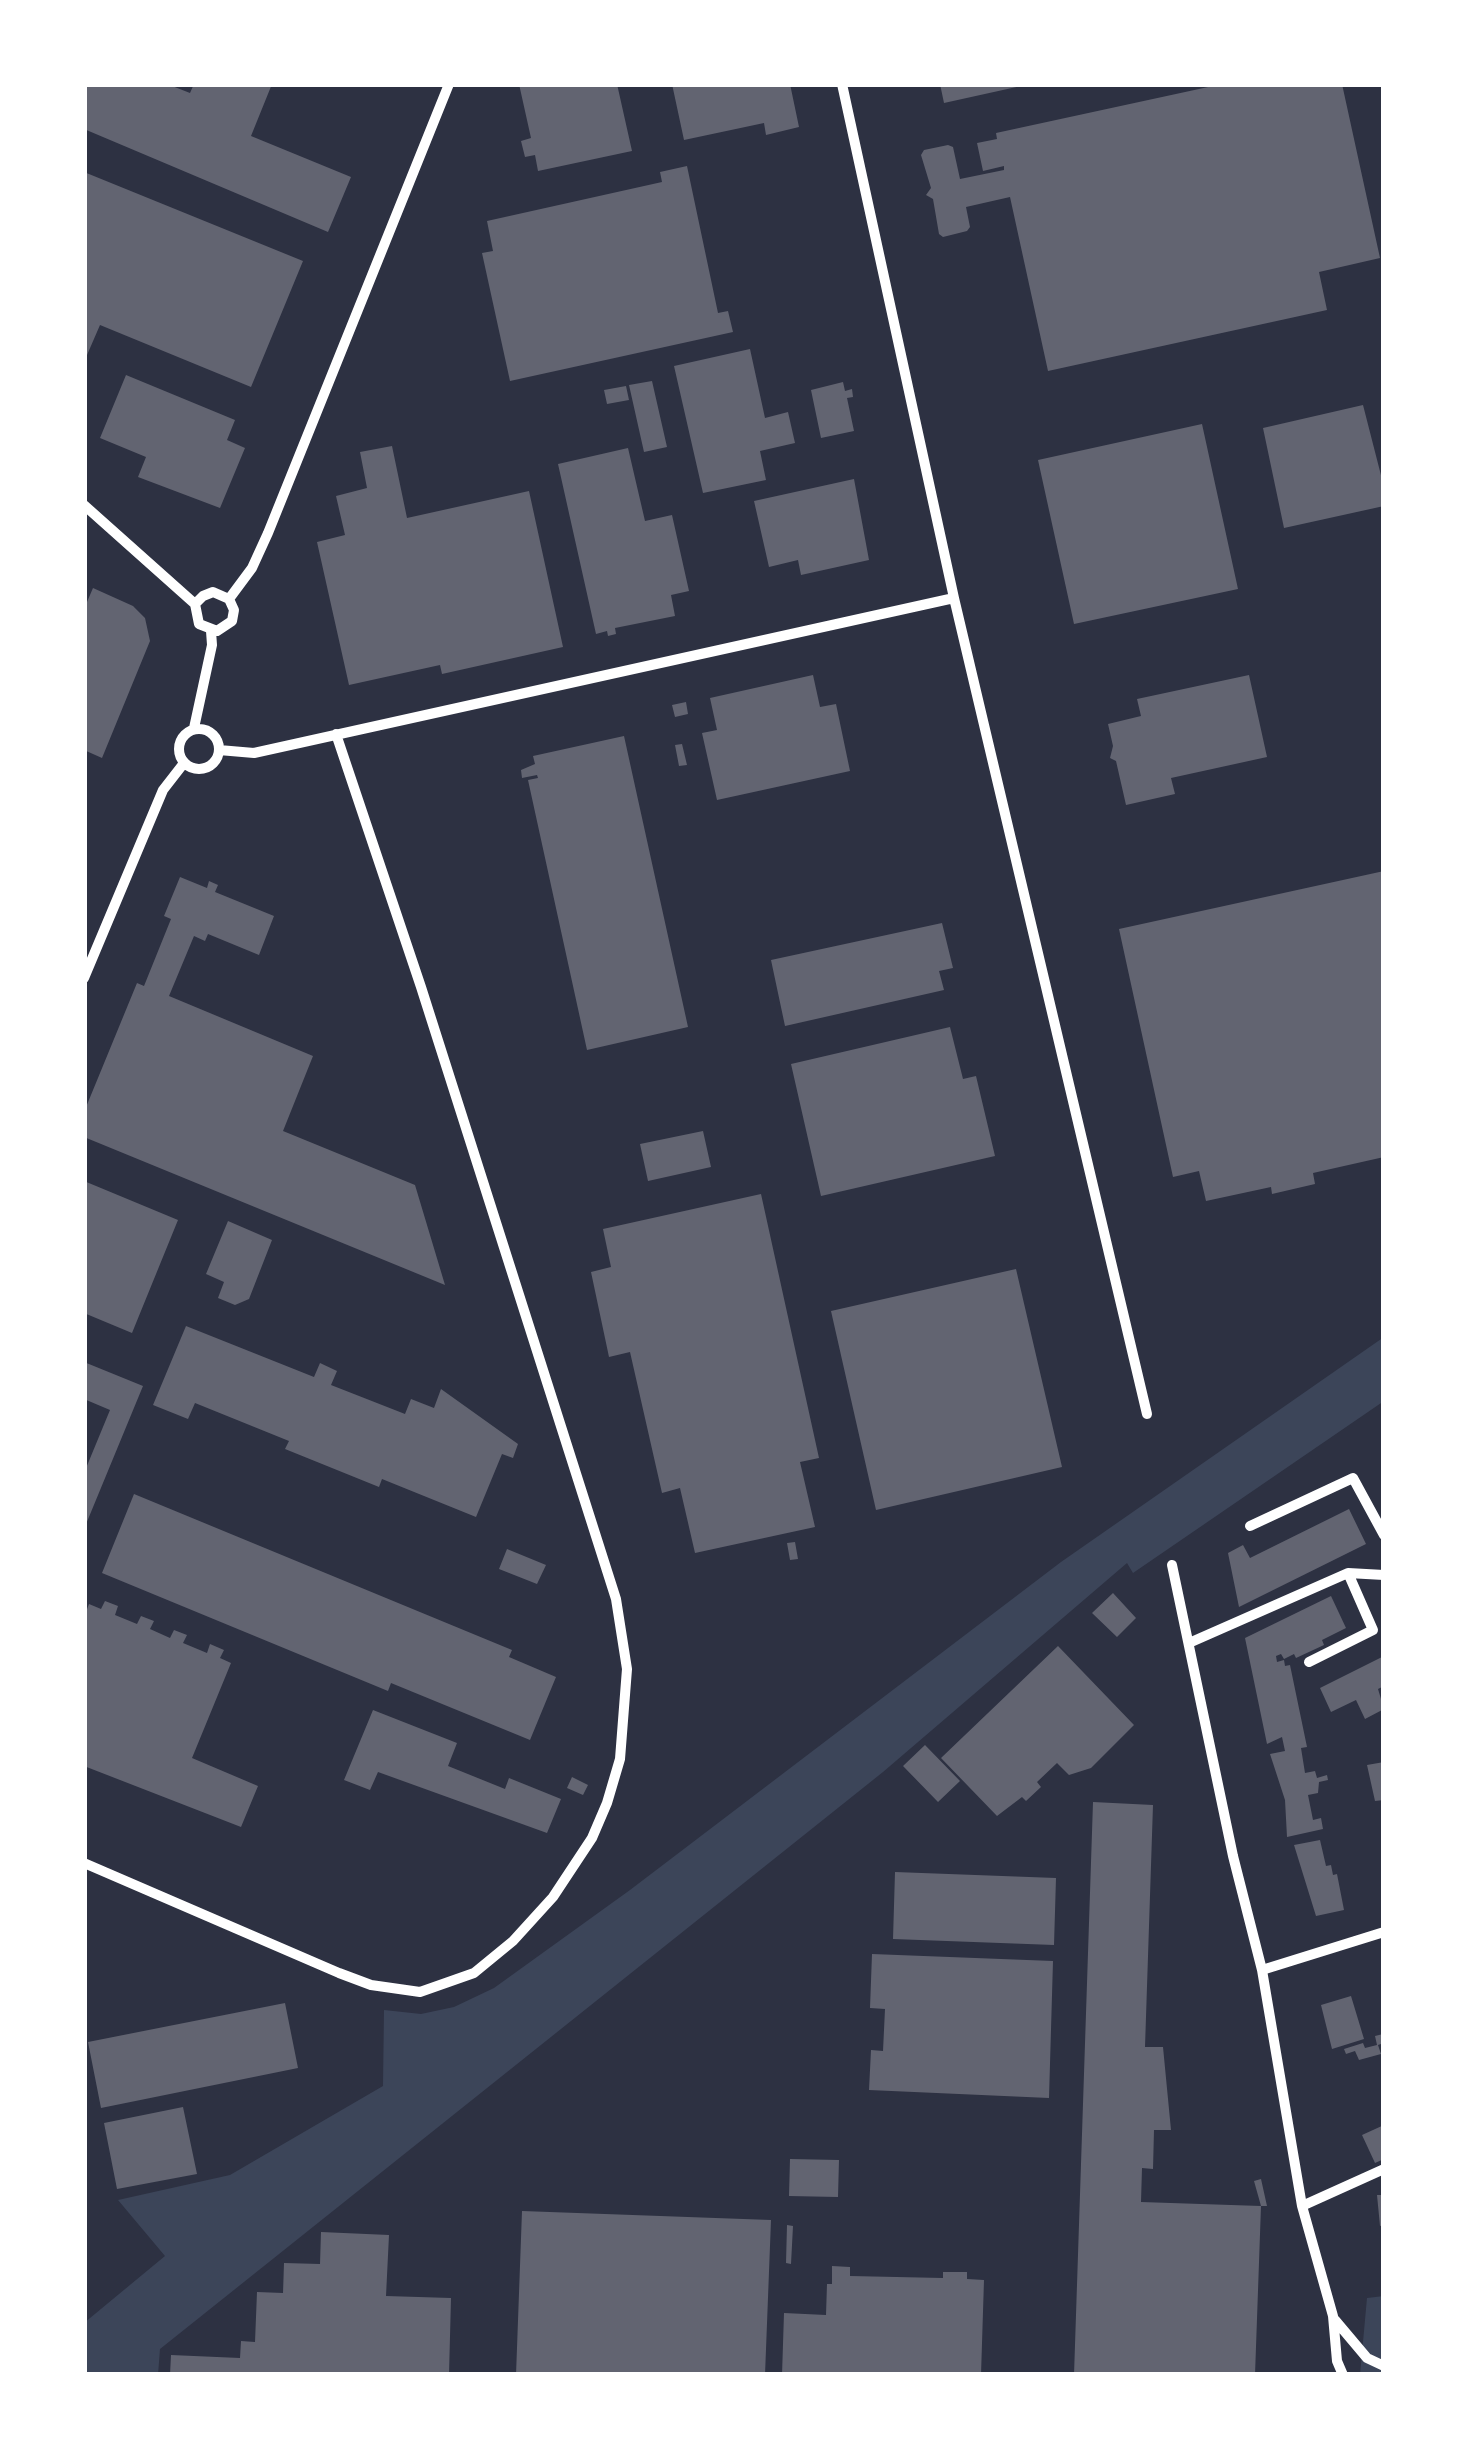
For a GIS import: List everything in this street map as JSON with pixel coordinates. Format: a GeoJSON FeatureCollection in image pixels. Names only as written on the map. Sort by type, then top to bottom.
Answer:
{"type":"FeatureCollection","features":[{"type":"Feature","properties":{"kind":"street"},"geometry":{"type":"LineString","coordinates":[[229,599],[242,585],[268,533],[449,84]]}},
{"type":"Feature","properties":{"kind":"street"},"geometry":{"type":"LineString","coordinates":[[842,84],[954,598],[1147,1414]]}},
{"type":"Feature","properties":{"kind":"street"},"geometry":{"type":"LineString","coordinates":[[84,505],[196,604],[199,624],[211,631],[223,630],[232,621],[234,610],[219,592],[208,593],[196,604]]}},
{"type":"Feature","properties":{"kind":"street"},"geometry":{"type":"LineString","coordinates":[[219,750],[254,753],[954,598]]}},
{"type":"Feature","properties":{"kind":"street"},"geometry":{"type":"LineString","coordinates":[[211,631],[194,728],[180,740],[178,752],[195,769],[208,767],[219,750]]}},
{"type":"Feature","properties":{"kind":"street"},"geometry":{"type":"LineString","coordinates":[[194,728],[212,733],[219,750]]}},
{"type":"Feature","properties":{"kind":"street"},"geometry":{"type":"LineString","coordinates":[[84,1863],[370,1984],[420,1992],[474,1973],[531,1922],[572,1872],[592,1838],[620,1759],[625,1647],[616,1599],[336,734]]}},
{"type":"Feature","properties":{"kind":"street"},"geometry":{"type":"LineString","coordinates":[[84,978],[163,790],[184,763]]}},
{"type":"Feature","properties":{"kind":"street"},"geometry":{"type":"LineString","coordinates":[[1250,1526],[1353,1478],[1384,1535]]}},
{"type":"Feature","properties":{"kind":"street"},"geometry":{"type":"LineString","coordinates":[[1172,1565],[1262,1970],[1302,2206],[1333,2316],[1336,2361],[1343,2375]]}},
{"type":"Feature","properties":{"kind":"street"},"geometry":{"type":"LineString","coordinates":[[1189,1643],[1348,1573],[1384,1575]]}},
{"type":"Feature","properties":{"kind":"street"},"geometry":{"type":"LineString","coordinates":[[1309,1662],[1373,1630],[1348,1573]]}},
{"type":"Feature","properties":{"kind":"street"},"geometry":{"type":"LineString","coordinates":[[1262,1970],[1384,1932]]}},
{"type":"Feature","properties":{"kind":"street"},"geometry":{"type":"LineString","coordinates":[[1302,2206],[1384,2169]]}},
{"type":"Feature","properties":{"kind":"street"},"geometry":{"type":"LineString","coordinates":[[1333,2316],[1367,2358],[1384,2366]]}},
{"type":"Feature","properties":{"kind":"shaded area"},"geometry":{"type":"Polygon","coordinates":[[[1384,1337],[1384,1401],[1133,1573],[1127,1563],[883,1772],[160,2349],[158,2375],[84,2375],[84,2323],[165,2256],[118,2200],[230,2175],[383,2086],[384,2010],[421,2014],[454,2007],[494,1988],[1061,1562],[1384,1337]]]}},
{"type":"Feature","properties":{"kind":"shaded area"},"geometry":{"type":"Polygon","coordinates":[[[1384,2296],[1384,2375],[1360,2375],[1367,2298],[1384,2296]]]}},
{"type":"Feature","properties":{"kind":"building"},"geometry":{"type":"Polygon","coordinates":[[[84,84],[167,84],[190,93],[194,84],[272,84],[251,136],[351,177],[328,232],[84,129],[84,84]]]}},
{"type":"Feature","properties":{"kind":"building"},"geometry":{"type":"Polygon","coordinates":[[[519,84],[617,84],[632,151],[538,171],[535,155],[525,157],[521,141],[531,138],[519,84]]]}},
{"type":"Feature","properties":{"kind":"building"},"geometry":{"type":"Polygon","coordinates":[[[672,84],[790,84],[799,127],[766,135],[764,123],[684,140],[672,84]]]}},
{"type":"Feature","properties":{"kind":"building"},"geometry":{"type":"Polygon","coordinates":[[[940,84],[1021,84],[1021,86],[944,103],[940,84]]]}},
{"type":"Feature","properties":{"kind":"building"},"geometry":{"type":"Polygon","coordinates":[[[1222,84],[1342,84],[1380,258],[1319,272],[1327,310],[1048,371],[1010,197],[966,207],[967,231],[943,237],[933,199],[926,195],[931,188],[921,155],[924,150],[953,147],[960,179],[1004,170],[1004,166],[983,171],[977,143],[997,139],[996,133],[1222,84]]]}},
{"type":"Feature","properties":{"kind":"building"},"geometry":{"type":"Polygon","coordinates":[[[687,166],[718,313],[728,311],[733,332],[510,381],[482,253],[493,251],[487,221],[662,182],[660,172],[687,166]]]}},
{"type":"Feature","properties":{"kind":"building"},"geometry":{"type":"Polygon","coordinates":[[[84,172],[303,261],[251,387],[100,325],[84,362],[84,172]]]}},
{"type":"Feature","properties":{"kind":"building"},"geometry":{"type":"Polygon","coordinates":[[[750,349],[765,418],[788,412],[795,443],[760,451],[766,480],[703,493],[674,366],[750,349]]]}},
{"type":"Feature","properties":{"kind":"building"},"geometry":{"type":"Polygon","coordinates":[[[126,375],[235,420],[227,440],[245,448],[220,508],[138,477],[146,457],[100,438],[126,375]]]}},
{"type":"Feature","properties":{"kind":"building"},"geometry":{"type":"Polygon","coordinates":[[[652,381],[667,447],[644,452],[629,385],[652,381]]]}},
{"type":"Feature","properties":{"kind":"building"},"geometry":{"type":"Polygon","coordinates":[[[843,382],[845,391],[852,389],[853,397],[847,398],[854,431],[821,438],[811,390],[843,382]]]}},
{"type":"Feature","properties":{"kind":"building"},"geometry":{"type":"Polygon","coordinates":[[[626,386],[629,400],[607,404],[604,390],[626,386]]]}},
{"type":"Feature","properties":{"kind":"building"},"geometry":{"type":"Polygon","coordinates":[[[1363,405],[1384,487],[1384,506],[1284,528],[1263,428],[1363,405]]]}},
{"type":"Feature","properties":{"kind":"building"},"geometry":{"type":"Polygon","coordinates":[[[1202,424],[1238,589],[1074,624],[1038,460],[1202,424]]]}},
{"type":"Feature","properties":{"kind":"building"},"geometry":{"type":"Polygon","coordinates":[[[392,446],[407,518],[529,491],[563,647],[442,674],[440,665],[349,685],[317,542],[345,535],[336,496],[367,488],[360,452],[392,446]]]}},
{"type":"Feature","properties":{"kind":"building"},"geometry":{"type":"Polygon","coordinates":[[[628,448],[645,521],[672,515],[689,591],[671,595],[675,616],[615,628],[616,634],[608,636],[607,631],[596,634],[558,464],[628,448]]]}},
{"type":"Feature","properties":{"kind":"building"},"geometry":{"type":"Polygon","coordinates":[[[854,479],[869,560],[801,575],[798,560],[769,567],[754,501],[854,479]]]}},
{"type":"Feature","properties":{"kind":"building"},"geometry":{"type":"Polygon","coordinates":[[[93,588],[133,606],[145,618],[150,641],[102,758],[84,750],[84,609],[93,588]]]}},
{"type":"Feature","properties":{"kind":"building"},"geometry":{"type":"Polygon","coordinates":[[[813,675],[820,707],[836,704],[850,771],[717,800],[702,733],[717,730],[710,698],[813,675]]]}},
{"type":"Feature","properties":{"kind":"building"},"geometry":{"type":"Polygon","coordinates":[[[1249,675],[1267,757],[1171,778],[1175,794],[1126,805],[1116,761],[1110,758],[1113,746],[1108,724],[1141,716],[1137,699],[1249,675]]]}},
{"type":"Feature","properties":{"kind":"building"},"geometry":{"type":"Polygon","coordinates":[[[686,702],[688,714],[675,717],[672,705],[686,702]]]}},
{"type":"Feature","properties":{"kind":"building"},"geometry":{"type":"Polygon","coordinates":[[[624,736],[688,1027],[587,1050],[528,780],[538,778],[522,778],[521,770],[535,764],[533,756],[624,736]]]}},
{"type":"Feature","properties":{"kind":"building"},"geometry":{"type":"Polygon","coordinates":[[[682,744],[687,765],[679,766],[675,745],[682,744]]]}},
{"type":"Feature","properties":{"kind":"building"},"geometry":{"type":"Polygon","coordinates":[[[1384,871],[1384,1157],[1313,1173],[1315,1184],[1272,1194],[1271,1187],[1206,1201],[1199,1171],[1173,1177],[1119,929],[1384,871]]]}},
{"type":"Feature","properties":{"kind":"building"},"geometry":{"type":"Polygon","coordinates":[[[180,877],[207,888],[209,881],[218,885],[215,892],[274,916],[259,955],[208,934],[205,941],[194,936],[169,996],[313,1056],[283,1131],[415,1185],[445,1285],[84,1137],[84,1112],[137,983],[144,986],[171,919],[164,916],[180,877]]]}},
{"type":"Feature","properties":{"kind":"building"},"geometry":{"type":"Polygon","coordinates":[[[942,923],[953,968],[939,971],[944,990],[785,1026],[771,960],[942,923]]]}},
{"type":"Feature","properties":{"kind":"building"},"geometry":{"type":"Polygon","coordinates":[[[950,1027],[963,1079],[976,1076],[995,1156],[821,1196],[791,1064],[950,1027]]]}},
{"type":"Feature","properties":{"kind":"building"},"geometry":{"type":"Polygon","coordinates":[[[703,1131],[711,1167],[648,1181],[640,1144],[703,1131]]]}},
{"type":"Feature","properties":{"kind":"building"},"geometry":{"type":"Polygon","coordinates":[[[84,1181],[178,1220],[132,1333],[84,1313],[84,1181]]]}},
{"type":"Feature","properties":{"kind":"building"},"geometry":{"type":"Polygon","coordinates":[[[761,1194],[819,1458],[800,1462],[815,1527],[695,1553],[680,1488],[662,1493],[630,1352],[609,1357],[591,1272],[611,1267],[603,1229],[761,1194]]]}},
{"type":"Feature","properties":{"kind":"building"},"geometry":{"type":"Polygon","coordinates":[[[228,1221],[272,1240],[249,1299],[235,1305],[218,1298],[224,1282],[206,1274],[228,1221]]]}},
{"type":"Feature","properties":{"kind":"building"},"geometry":{"type":"Polygon","coordinates":[[[1016,1269],[1062,1467],[876,1510],[831,1311],[1016,1269]]]}},
{"type":"Feature","properties":{"kind":"building"},"geometry":{"type":"Polygon","coordinates":[[[186,1326],[314,1377],[320,1363],[337,1371],[331,1385],[405,1414],[411,1399],[434,1408],[441,1389],[518,1444],[513,1458],[502,1454],[476,1517],[382,1479],[379,1487],[285,1449],[289,1441],[195,1403],[188,1419],[153,1405],[186,1326]]]}},
{"type":"Feature","properties":{"kind":"building"},"geometry":{"type":"Polygon","coordinates":[[[84,1362],[143,1386],[84,1529],[84,1473],[110,1410],[84,1399],[84,1362]]]}},
{"type":"Feature","properties":{"kind":"building"},"geometry":{"type":"Polygon","coordinates":[[[134,1494],[512,1650],[509,1657],[556,1677],[530,1740],[391,1683],[388,1691],[102,1573],[134,1494]]]}},
{"type":"Feature","properties":{"kind":"building"},"geometry":{"type":"Polygon","coordinates":[[[1349,1509],[1366,1544],[1239,1607],[1228,1553],[1243,1545],[1250,1558],[1349,1509]]]}},
{"type":"Feature","properties":{"kind":"building"},"geometry":{"type":"Polygon","coordinates":[[[795,1542],[798,1559],[790,1560],[787,1543],[795,1542]]]}},
{"type":"Feature","properties":{"kind":"building"},"geometry":{"type":"Polygon","coordinates":[[[507,1549],[546,1565],[537,1584],[499,1569],[507,1549]]]}},
{"type":"Feature","properties":{"kind":"building"},"geometry":{"type":"Polygon","coordinates":[[[1113,1593],[1136,1618],[1117,1637],[1092,1613],[1113,1593]]]}},
{"type":"Feature","properties":{"kind":"building"},"geometry":{"type":"Polygon","coordinates":[[[1331,1596],[1346,1628],[1296,1658],[1294,1654],[1284,1659],[1281,1654],[1276,1656],[1277,1662],[1290,1665],[1307,1747],[1301,1748],[1305,1773],[1315,1771],[1317,1778],[1327,1775],[1328,1780],[1319,1782],[1318,1793],[1308,1795],[1313,1820],[1321,1818],[1323,1829],[1287,1837],[1285,1800],[1270,1754],[1285,1751],[1282,1737],[1267,1744],[1245,1638],[1331,1596]]]}},
{"type":"Feature","properties":{"kind":"building"},"geometry":{"type":"Polygon","coordinates":[[[105,1601],[118,1606],[115,1615],[137,1624],[141,1616],[154,1621],[150,1629],[170,1638],[174,1630],[187,1635],[183,1643],[207,1653],[210,1644],[224,1650],[220,1658],[231,1663],[192,1758],[258,1786],[241,1827],[84,1766],[84,1617],[89,1604],[101,1609],[105,1601]]]}},
{"type":"Feature","properties":{"kind":"building"},"geometry":{"type":"Polygon","coordinates":[[[1058,1646],[1134,1725],[1091,1768],[1069,1775],[1057,1763],[1026,1801],[1022,1797],[997,1816],[941,1758],[1058,1646]]]}},
{"type":"Feature","properties":{"kind":"building"},"geometry":{"type":"Polygon","coordinates":[[[1384,1656],[1384,1686],[1378,1689],[1384,1709],[1365,1719],[1356,1700],[1331,1712],[1320,1688],[1384,1656]]]}},
{"type":"Feature","properties":{"kind":"building"},"geometry":{"type":"Polygon","coordinates":[[[373,1710],[457,1743],[448,1766],[505,1789],[509,1778],[561,1799],[547,1833],[378,1772],[370,1790],[344,1780],[373,1710]]]}},
{"type":"Feature","properties":{"kind":"building"},"geometry":{"type":"Polygon","coordinates":[[[925,1745],[960,1781],[938,1802],[903,1766],[925,1745]]]}},
{"type":"Feature","properties":{"kind":"building"},"geometry":{"type":"Polygon","coordinates":[[[1384,1762],[1384,1800],[1375,1801],[1367,1765],[1384,1762]]]}},
{"type":"Feature","properties":{"kind":"building"},"geometry":{"type":"Polygon","coordinates":[[[572,1777],[588,1785],[583,1795],[567,1788],[572,1777]]]}},
{"type":"Feature","properties":{"kind":"building"},"geometry":{"type":"Polygon","coordinates":[[[1093,1802],[1153,1805],[1145,2047],[1163,2047],[1171,2130],[1154,2130],[1153,2169],[1142,2168],[1141,2202],[1261,2206],[1255,2375],[1074,2375],[1093,1802]]]}},
{"type":"Feature","properties":{"kind":"building"},"geometry":{"type":"Polygon","coordinates":[[[1320,1840],[1326,1866],[1331,1865],[1333,1875],[1337,1874],[1344,1910],[1316,1916],[1294,1845],[1320,1840]]]}},
{"type":"Feature","properties":{"kind":"building"},"geometry":{"type":"Polygon","coordinates":[[[895,1872],[1056,1878],[1054,1945],[893,1939],[895,1872]]]}},
{"type":"Feature","properties":{"kind":"building"},"geometry":{"type":"Polygon","coordinates":[[[872,1954],[1053,1961],[1049,2098],[869,2090],[871,2050],[883,2051],[885,2009],[870,2008],[872,1954]]]}},
{"type":"Feature","properties":{"kind":"building"},"geometry":{"type":"Polygon","coordinates":[[[1351,1996],[1364,2039],[1332,2049],[1321,2005],[1351,1996]]]}},
{"type":"Feature","properties":{"kind":"building"},"geometry":{"type":"Polygon","coordinates":[[[285,2003],[298,2068],[101,2108],[88,2042],[285,2003]]]}},
{"type":"Feature","properties":{"kind":"building"},"geometry":{"type":"Polygon","coordinates":[[[1383,2034],[1384,2043],[1378,2045],[1381,2054],[1359,2060],[1355,2051],[1346,2054],[1344,2049],[1363,2043],[1365,2048],[1377,2045],[1375,2036],[1383,2034]]]}},
{"type":"Feature","properties":{"kind":"building"},"geometry":{"type":"Polygon","coordinates":[[[183,2107],[197,2174],[117,2189],[104,2123],[183,2107]]]}},
{"type":"Feature","properties":{"kind":"building"},"geometry":{"type":"Polygon","coordinates":[[[1384,2125],[1384,2159],[1375,2163],[1362,2135],[1384,2125]]]}},
{"type":"Feature","properties":{"kind":"building"},"geometry":{"type":"Polygon","coordinates":[[[790,2159],[839,2160],[838,2197],[789,2196],[790,2159]]]}},
{"type":"Feature","properties":{"kind":"building"},"geometry":{"type":"Polygon","coordinates":[[[1261,2179],[1267,2206],[1261,2206],[1254,2181],[1261,2179]]]}},
{"type":"Feature","properties":{"kind":"building"},"geometry":{"type":"Polygon","coordinates":[[[1377,2195],[1384,2195],[1384,2225],[1380,2226],[1377,2195]]]}},
{"type":"Feature","properties":{"kind":"building"},"geometry":{"type":"Polygon","coordinates":[[[522,2211],[771,2220],[765,2375],[516,2375],[522,2211]]]}},
{"type":"Feature","properties":{"kind":"building"},"geometry":{"type":"Polygon","coordinates":[[[787,2225],[793,2226],[791,2264],[786,2263],[787,2225]]]}},
{"type":"Feature","properties":{"kind":"building"},"geometry":{"type":"Polygon","coordinates":[[[321,2232],[389,2235],[386,2296],[451,2298],[449,2375],[170,2375],[171,2355],[240,2358],[241,2341],[255,2342],[257,2292],[283,2293],[284,2263],[320,2264],[321,2232]]]}},
{"type":"Feature","properties":{"kind":"building"},"geometry":{"type":"Polygon","coordinates":[[[832,2266],[850,2267],[850,2276],[943,2278],[943,2272],[967,2272],[967,2279],[984,2280],[981,2375],[782,2375],[784,2313],[826,2315],[832,2266]]]}}]}
